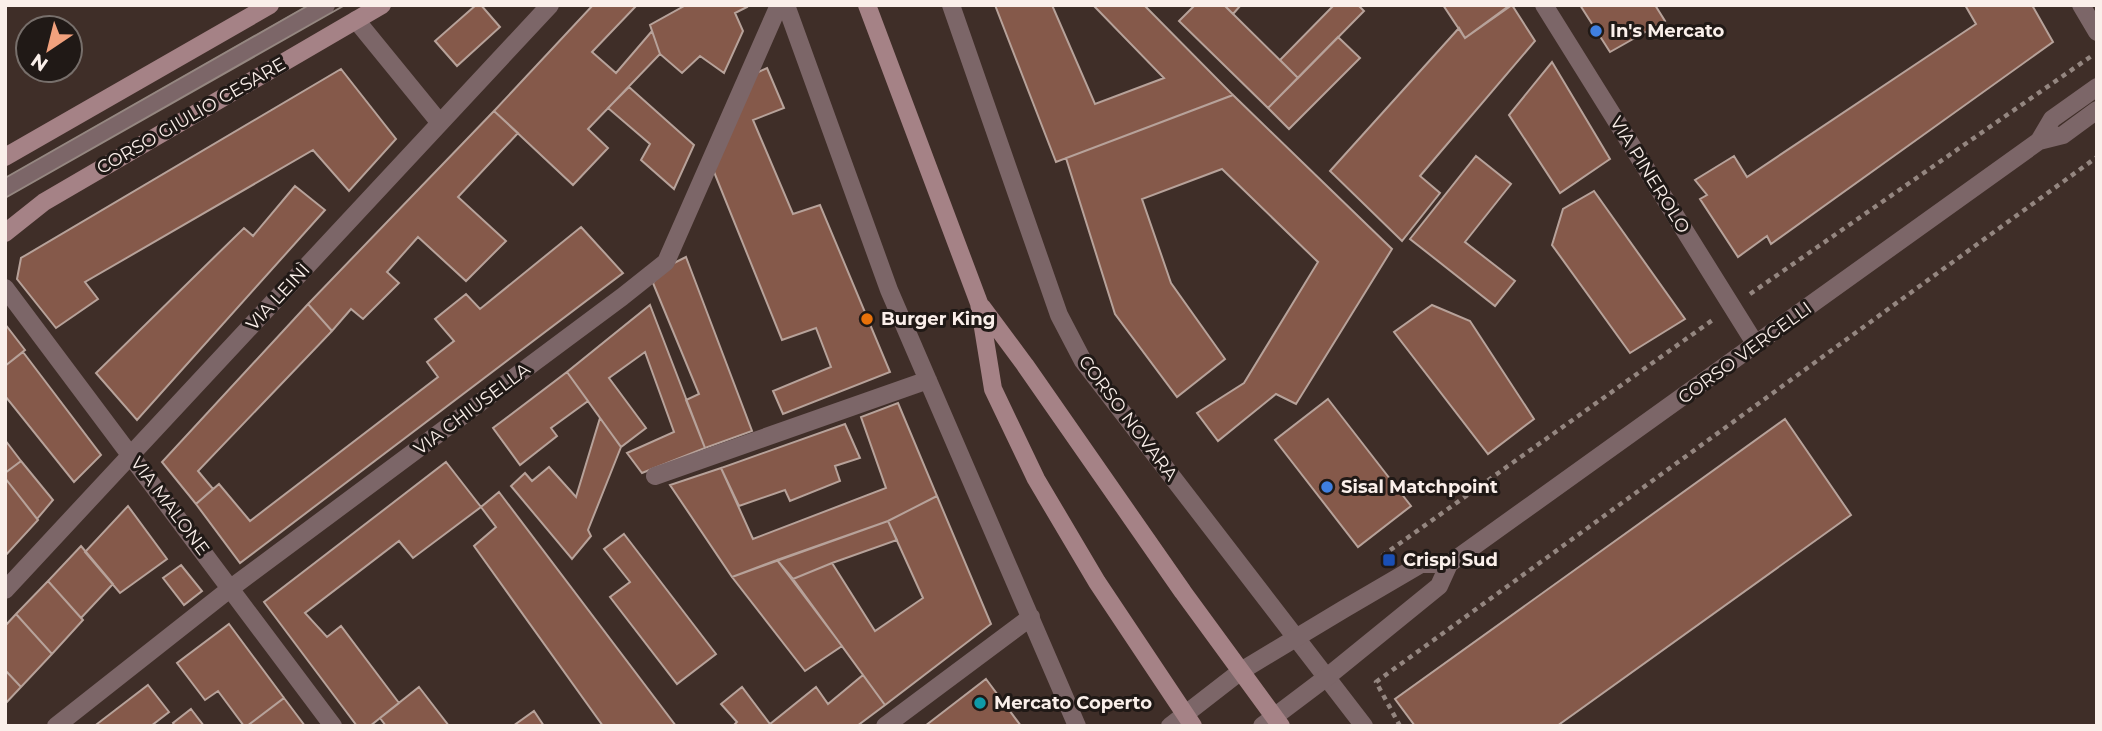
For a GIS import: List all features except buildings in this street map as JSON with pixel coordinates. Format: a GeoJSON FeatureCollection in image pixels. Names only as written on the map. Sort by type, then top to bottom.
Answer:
{"type":"FeatureCollection","features":[{"type":"Feature","properties":{"kind":"main road"},"geometry":{"type":"LineString","coordinates":[[5,158],[270,5]]}},
{"type":"Feature","properties":{"kind":"main road","name":"CORSO GIULIO CESARE"},"geometry":{"type":"LineString","coordinates":[[5,233],[44,202],[382,5]]}},
{"type":"Feature","properties":{"kind":"main road"},"geometry":{"type":"LineString","coordinates":[[867,5],[979,303],[993,389],[1036,479],[1097,582],[1189,720]]}},
{"type":"Feature","properties":{"kind":"main road"},"geometry":{"type":"LineString","coordinates":[[979,303],[1241,671],[1273,723]]}},
{"type":"Feature","properties":{"kind":"street","name":"CORSO GIULIO CESARE"},"geometry":{"type":"LineString","coordinates":[[5,188],[326,5]]}},
{"type":"Feature","properties":{"kind":"street","name":"VIA LEINÌ"},"geometry":{"type":"LineString","coordinates":[[5,590],[550,5]]}},
{"type":"Feature","properties":{"kind":"street","name":"VIA CHIUSELLA"},"geometry":{"type":"LineString","coordinates":[[56,726],[231,588],[666,262],[779,5]]}},
{"type":"Feature","properties":{"kind":"street"},"geometry":{"type":"LineString","coordinates":[[786,5],[889,290],[1077,726]]}},
{"type":"Feature","properties":{"kind":"street","name":"CORSO NOVARA"},"geometry":{"type":"LineString","coordinates":[[951,5],[1059,315],[1083,361],[1364,726]]}},
{"type":"Feature","properties":{"kind":"street","name":"VIA PINEROLO"},"geometry":{"type":"LineString","coordinates":[[1544,5],[1756,345]]}},
{"type":"Feature","properties":{"kind":"street"},"geometry":{"type":"LineString","coordinates":[[2081,5],[2097,32]]}},
{"type":"Feature","properties":{"kind":"street"},"geometry":{"type":"LineString","coordinates":[[356,20],[440,123]]}},
{"type":"Feature","properties":{"kind":"street","name":"CORSO VERCELLI"},"geometry":{"type":"LineString","coordinates":[[2039,141],[2052,119],[2097,87]]}},
{"type":"Feature","properties":{"kind":"street","name":"CORSO VERCELLI"},"geometry":{"type":"LineString","coordinates":[[1273,723],[1440,586],[1449,564],[2039,141],[2063,135],[2097,110]]}},
{"type":"Feature","properties":{"kind":"street","name":"VIA MALONE"},"geometry":{"type":"LineString","coordinates":[[5,288],[333,726]]}},
{"type":"Feature","properties":{"kind":"street"},"geometry":{"type":"LineString","coordinates":[[655,476],[928,380]]}},
{"type":"Feature","properties":{"kind":"street","name":"CORSO VERCELLI"},"geometry":{"type":"LineString","coordinates":[[1170,726],[1189,720],[1241,671],[1421,564],[1449,564]]}},
{"type":"Feature","properties":{"kind":"street"},"geometry":{"type":"LineString","coordinates":[[885,726],[1031,617]]}},
{"type":"Feature","properties":{"kind":"path"},"geometry":{"type":"LineString","coordinates":[[1400,726],[1376,682],[2097,158]]}},
{"type":"Feature","properties":{"kind":"tram line"},"geometry":{"type":"LineString","coordinates":[[5,178],[309,5]]}},
{"type":"Feature","properties":{"kind":"tram line"},"geometry":{"type":"LineString","coordinates":[[5,198],[345,5]]}},
{"type":"Feature","properties":{"kind":"place","name":"In's Mercato"},"geometry":{"type":"Point","coordinates":[1596,31]}},
{"type":"Feature","properties":{"kind":"place","name":"Burger King"},"geometry":{"type":"Point","coordinates":[867,319]}},
{"type":"Feature","properties":{"kind":"place","name":"Sisal Matchpoint"},"geometry":{"type":"Point","coordinates":[1327,487]}},
{"type":"Feature","properties":{"kind":"place","name":"Crispi Sud"},"geometry":{"type":"Point","coordinates":[1389,560]}},
{"type":"Feature","properties":{"kind":"place","name":"Mercato Coperto"},"geometry":{"type":"Point","coordinates":[980,703]}}]}
